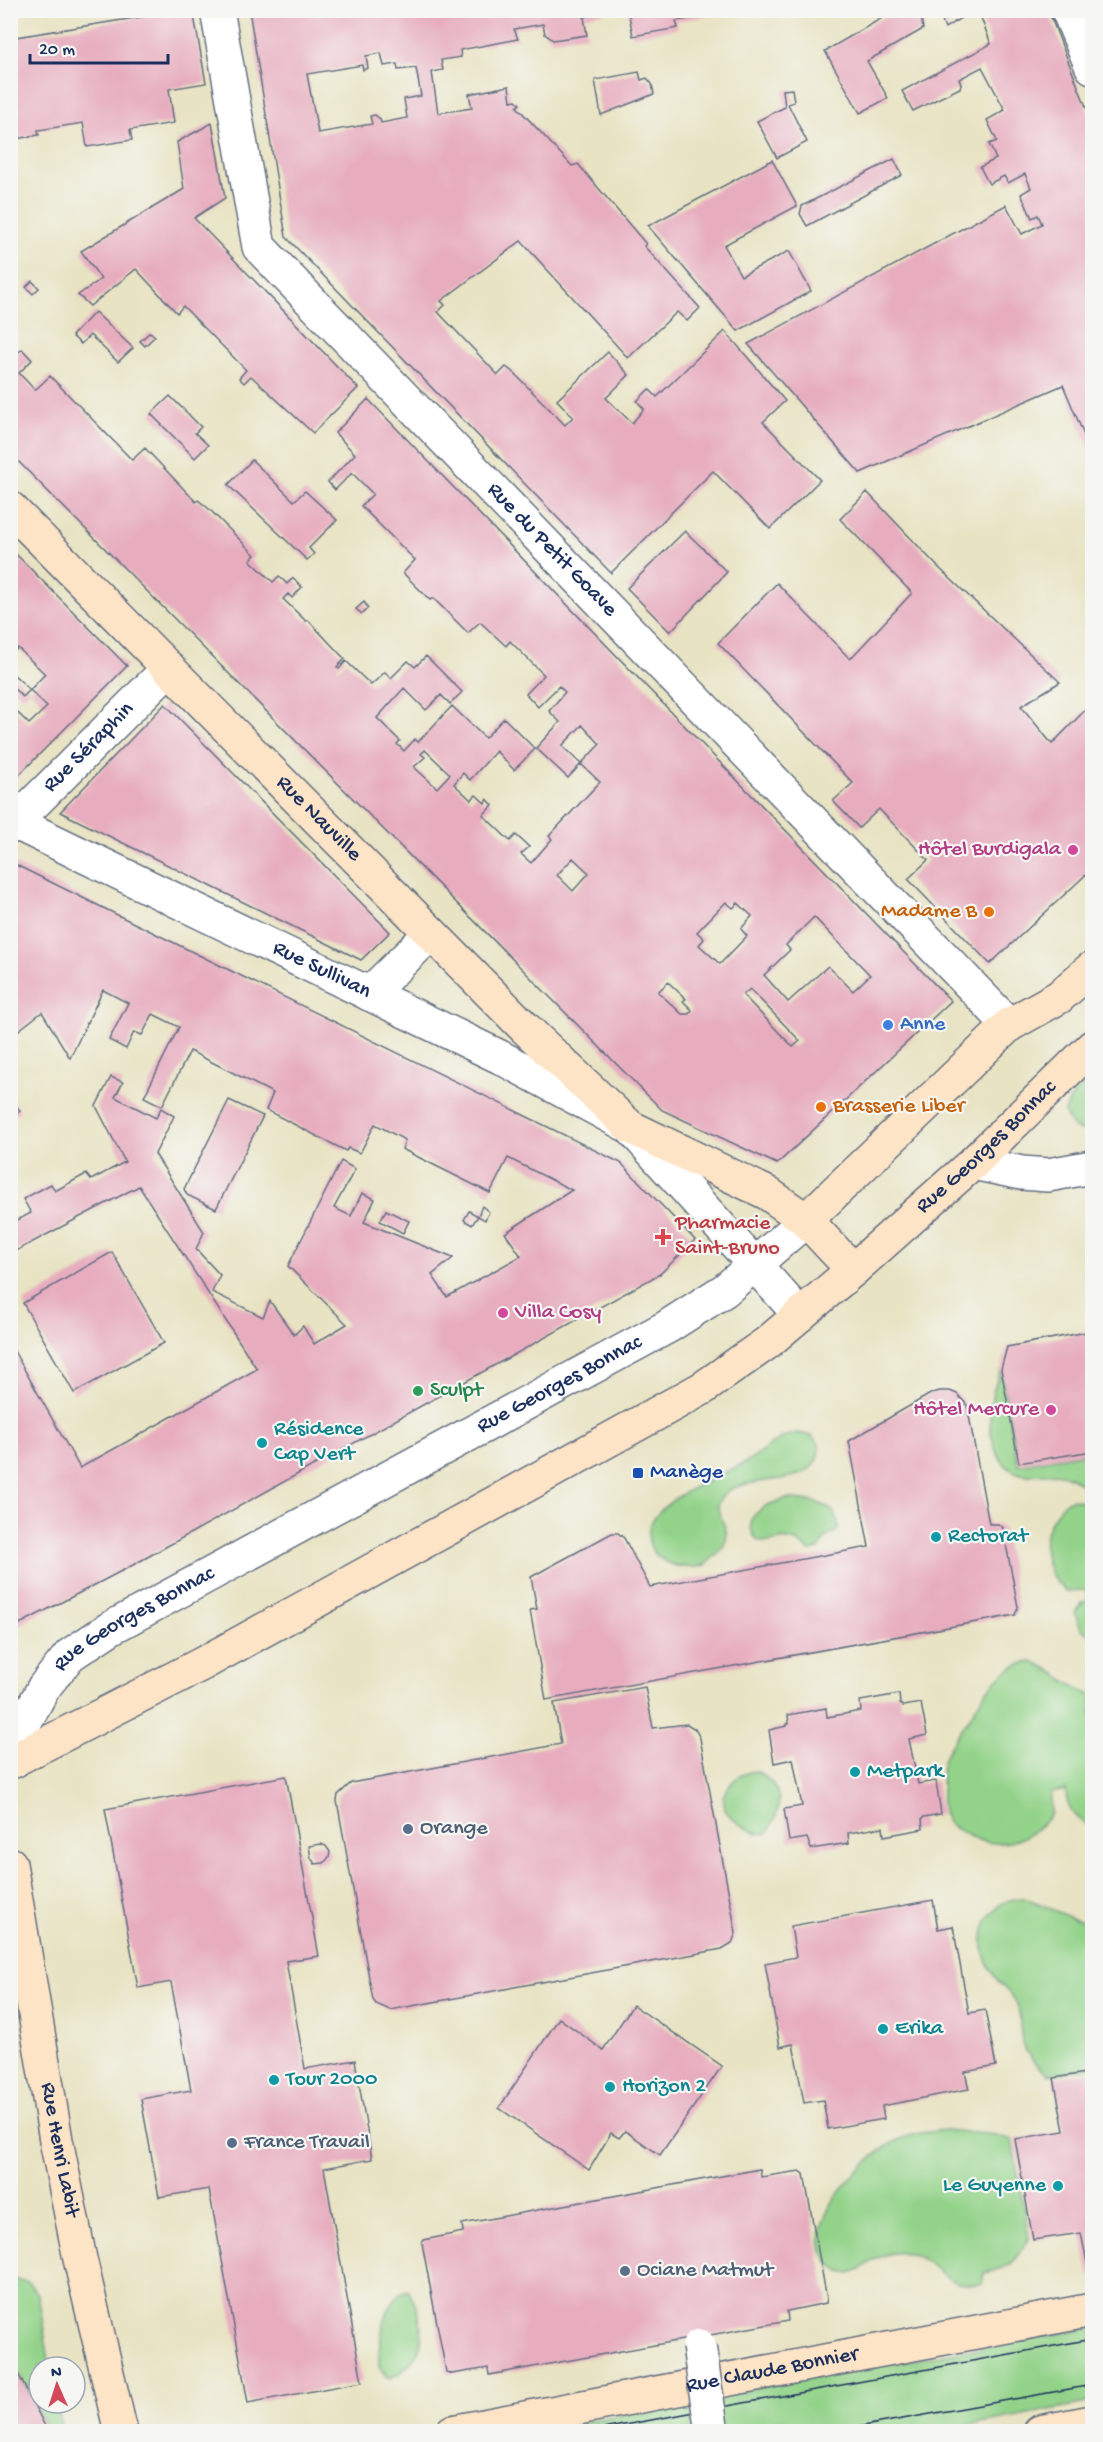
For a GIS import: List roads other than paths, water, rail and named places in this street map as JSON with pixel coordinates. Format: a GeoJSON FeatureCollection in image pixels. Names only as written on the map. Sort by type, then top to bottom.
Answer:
{"type":"FeatureCollection","features":[{"type":"Feature","properties":{"kind":"street","name":"Rue du Petit Goave"},"geometry":{"type":"LineString","coordinates":[[217,10],[259,247],[1009,1025]]}},
{"type":"Feature","properties":{"kind":"street"},"geometry":{"type":"LineString","coordinates":[[1068,10],[1092,67]]}},
{"type":"Feature","properties":{"kind":"street","name":"Rue Nauville"},"geometry":{"type":"LineString","coordinates":[[10,508],[525,1028],[630,1127]]}},
{"type":"Feature","properties":{"kind":"street","name":"Rue Séraphin"},"geometry":{"type":"LineString","coordinates":[[12,823],[170,668]]}},
{"type":"Feature","properties":{"kind":"street","name":"Rue Sullivan"},"geometry":{"type":"LineString","coordinates":[[12,823],[500,1057],[630,1127],[767,1193],[806,1220],[853,1270]]}},
{"type":"Feature","properties":{"kind":"street"},"geometry":{"type":"LineString","coordinates":[[369,994],[431,933]]}},
{"type":"Feature","properties":{"kind":"street","name":"Rue Georges Bonnac"},"geometry":{"type":"LineString","coordinates":[[12,1768],[24,1724],[44,1687],[70,1655],[109,1629],[667,1327],[725,1290],[806,1220],[1009,1025],[1059,997],[1092,968]]}},
{"type":"Feature","properties":{"kind":"street","name":"Rue Georges Bonnac"},"geometry":{"type":"LineString","coordinates":[[12,1768],[703,1388],[767,1343],[853,1270],[973,1163],[1092,1047]]}},
{"type":"Feature","properties":{"kind":"street","name":"Rue Sullivan"},"geometry":{"type":"LineString","coordinates":[[630,1127],[800,1315]]}},
{"type":"Feature","properties":{"kind":"street"},"geometry":{"type":"LineString","coordinates":[[973,1163],[1022,1173],[1048,1175],[1092,1167]]}},
{"type":"Feature","properties":{"kind":"street","name":"Rue Henri Labit"},"geometry":{"type":"LineString","coordinates":[[10,1864],[56,2140],[80,2259],[120,2432]]}},
{"type":"Feature","properties":{"kind":"street","name":"Rue Claude Bonnier"},"geometry":{"type":"LineString","coordinates":[[452,2432],[1092,2310]]}},
{"type":"Feature","properties":{"kind":"street"},"geometry":{"type":"LineString","coordinates":[[699,2346],[712,2432]]}},
{"type":"Feature","properties":{"kind":"street"},"geometry":{"type":"LineString","coordinates":[[1040,2432],[1092,2422]]}},
{"type":"Feature","properties":{"kind":"tram line"},"geometry":{"type":"LineString","coordinates":[[586,2432],[1092,2339]]}},
{"type":"Feature","properties":{"kind":"tram line"},"geometry":{"type":"LineString","coordinates":[[830,2432],[1092,2385]]}},
{"type":"Feature","properties":{"kind":"place","name":"Hôtel Burdigala"},"geometry":{"type":"Point","coordinates":[1073,850]}},
{"type":"Feature","properties":{"kind":"place","name":"Madame B"},"geometry":{"type":"Point","coordinates":[989,912]}},
{"type":"Feature","properties":{"kind":"place","name":"Anne"},"geometry":{"type":"Point","coordinates":[888,1025]}},
{"type":"Feature","properties":{"kind":"place","name":"Brasserie Liber"},"geometry":{"type":"Point","coordinates":[821,1107]}},
{"type":"Feature","properties":{"kind":"place","name":"Pharmacie Saint-Bruno"},"geometry":{"type":"Point","coordinates":[663,1237]}},
{"type":"Feature","properties":{"kind":"place","name":"Villa Cosy"},"geometry":{"type":"Point","coordinates":[503,1313]}},
{"type":"Feature","properties":{"kind":"place","name":"Sculpt"},"geometry":{"type":"Point","coordinates":[418,1391]}},
{"type":"Feature","properties":{"kind":"place","name":"Hôtel Mercure"},"geometry":{"type":"Point","coordinates":[1051,1410]}},
{"type":"Feature","properties":{"kind":"place","name":"Résidence Cap Vert"},"geometry":{"type":"Point","coordinates":[262,1443]}},
{"type":"Feature","properties":{"kind":"place","name":"Manège"},"geometry":{"type":"Point","coordinates":[638,1473]}},
{"type":"Feature","properties":{"kind":"place","name":"Rectorat"},"geometry":{"type":"Point","coordinates":[936,1537]}},
{"type":"Feature","properties":{"kind":"place","name":"Metpark"},"geometry":{"type":"Point","coordinates":[855,1772]}},
{"type":"Feature","properties":{"kind":"place","name":"Orange"},"geometry":{"type":"Point","coordinates":[408,1829]}},
{"type":"Feature","properties":{"kind":"place","name":"Erika"},"geometry":{"type":"Point","coordinates":[883,2029]}},
{"type":"Feature","properties":{"kind":"place","name":"Tour 2000"},"geometry":{"type":"Point","coordinates":[274,2080]}},
{"type":"Feature","properties":{"kind":"place","name":"Horizon 2"},"geometry":{"type":"Point","coordinates":[610,2087]}},
{"type":"Feature","properties":{"kind":"place","name":"France Travail"},"geometry":{"type":"Point","coordinates":[232,2143]}},
{"type":"Feature","properties":{"kind":"place","name":"Le Guyenne"},"geometry":{"type":"Point","coordinates":[1058,2186]}},
{"type":"Feature","properties":{"kind":"place","name":"Ociane Matmut"},"geometry":{"type":"Point","coordinates":[625,2271]}}]}
